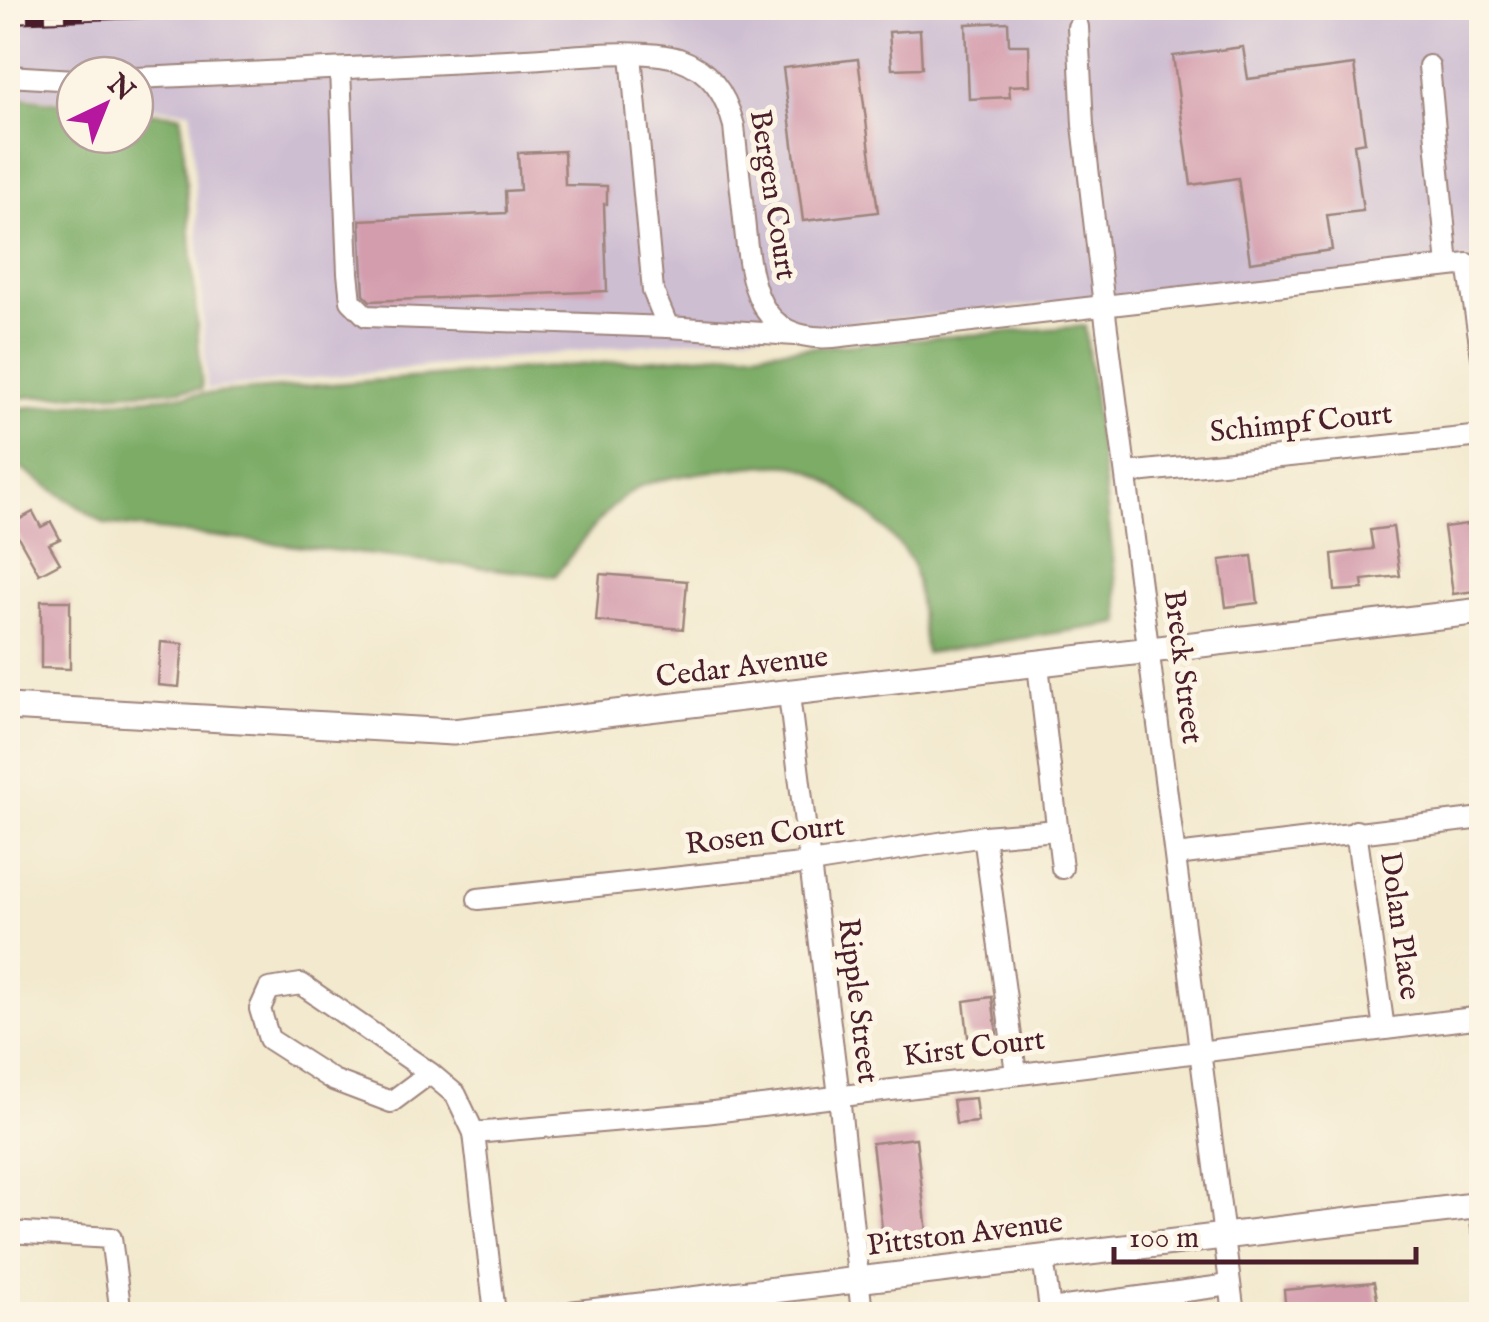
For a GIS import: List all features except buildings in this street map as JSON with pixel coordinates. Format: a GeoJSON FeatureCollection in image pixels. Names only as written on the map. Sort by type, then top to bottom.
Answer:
{"type":"FeatureCollection","features":[{"type":"Feature","properties":{"kind":"main road","name":"Cedar Avenue"},"geometry":{"type":"LineString","coordinates":[[8,707],[454,732],[1482,611]]}},
{"type":"Feature","properties":{"kind":"main road","name":"Pittston Avenue"},"geometry":{"type":"LineString","coordinates":[[574,1314],[1224,1236],[1481,1213]]}},
{"type":"Feature","properties":{"kind":"street","name":"Breck Street"},"geometry":{"type":"LineString","coordinates":[[1078,27],[1083,125],[1104,306],[1234,1314]]}},
{"type":"Feature","properties":{"kind":"street"},"geometry":{"type":"LineString","coordinates":[[631,55],[653,291],[668,327]]}},
{"type":"Feature","properties":{"kind":"street","name":"Bergen Court"},"geometry":{"type":"LineString","coordinates":[[155,77],[631,55],[681,60],[696,66],[722,90],[734,126],[751,280],[767,312],[795,335]]}},
{"type":"Feature","properties":{"kind":"street"},"geometry":{"type":"LineString","coordinates":[[1429,66],[1458,265],[1482,357]]}},
{"type":"Feature","properties":{"kind":"street"},"geometry":{"type":"LineString","coordinates":[[340,69],[348,273],[351,301],[366,316],[668,327],[813,338],[1458,265]]}},
{"type":"Feature","properties":{"kind":"street"},"geometry":{"type":"LineString","coordinates":[[8,76],[55,79]]}},
{"type":"Feature","properties":{"kind":"street","name":"Schimpf Court"},"geometry":{"type":"LineString","coordinates":[[1126,473],[1482,436]]}},
{"type":"Feature","properties":{"kind":"street"},"geometry":{"type":"LineString","coordinates":[[1038,665],[1062,868]]}},
{"type":"Feature","properties":{"kind":"street","name":"Ripple Street"},"geometry":{"type":"LineString","coordinates":[[789,695],[862,1314]]}},
{"type":"Feature","properties":{"kind":"street"},"geometry":{"type":"LineString","coordinates":[[1176,855],[1482,818]]}},
{"type":"Feature","properties":{"kind":"street","name":"Rosen Court"},"geometry":{"type":"LineString","coordinates":[[478,899],[810,863],[984,836],[1058,830]]}},
{"type":"Feature","properties":{"kind":"street","name":"Dolan Place"},"geometry":{"type":"LineString","coordinates":[[1356,831],[1384,1029]]}},
{"type":"Feature","properties":{"kind":"street"},"geometry":{"type":"LineString","coordinates":[[984,836],[1016,1073]]}},
{"type":"Feature","properties":{"kind":"street"},"geometry":{"type":"LineString","coordinates":[[430,1073],[390,1102],[332,1080],[269,1039],[260,1009],[269,989],[301,984],[430,1073],[456,1095],[474,1133],[496,1314]]}},
{"type":"Feature","properties":{"kind":"street","name":"Kirst Court"},"geometry":{"type":"LineString","coordinates":[[474,1133],[706,1113],[1482,1018]]}},
{"type":"Feature","properties":{"kind":"street"},"geometry":{"type":"LineString","coordinates":[[8,1232],[111,1238],[120,1314]]}},
{"type":"Feature","properties":{"kind":"street"},"geometry":{"type":"LineString","coordinates":[[1043,1258],[1050,1308],[1230,1285]]}},
{"type":"Feature","properties":{"kind":"shaded area"},"geometry":{"type":"Polygon","coordinates":[[[8,8],[1481,8],[1481,345],[1471,260],[207,389],[191,111],[155,108],[155,55],[55,55],[55,100],[8,94],[8,8]]]}},
{"type":"Feature","properties":{"kind":"green space"},"geometry":{"type":"Polygon","coordinates":[[[8,96],[55,102],[55,155],[155,155],[155,113],[181,115],[202,389],[8,398],[8,96]]]}},
{"type":"Feature","properties":{"kind":"green space"},"geometry":{"type":"Polygon","coordinates":[[[1085,326],[1121,623],[926,653],[914,570],[904,551],[842,492],[797,466],[717,471],[639,487],[604,516],[555,576],[105,524],[8,460],[8,409],[1085,326]]]}},
{"type":"Feature","properties":{"kind":"railway"},"geometry":{"type":"LineString","coordinates":[[8,19],[308,8]]}}]}
